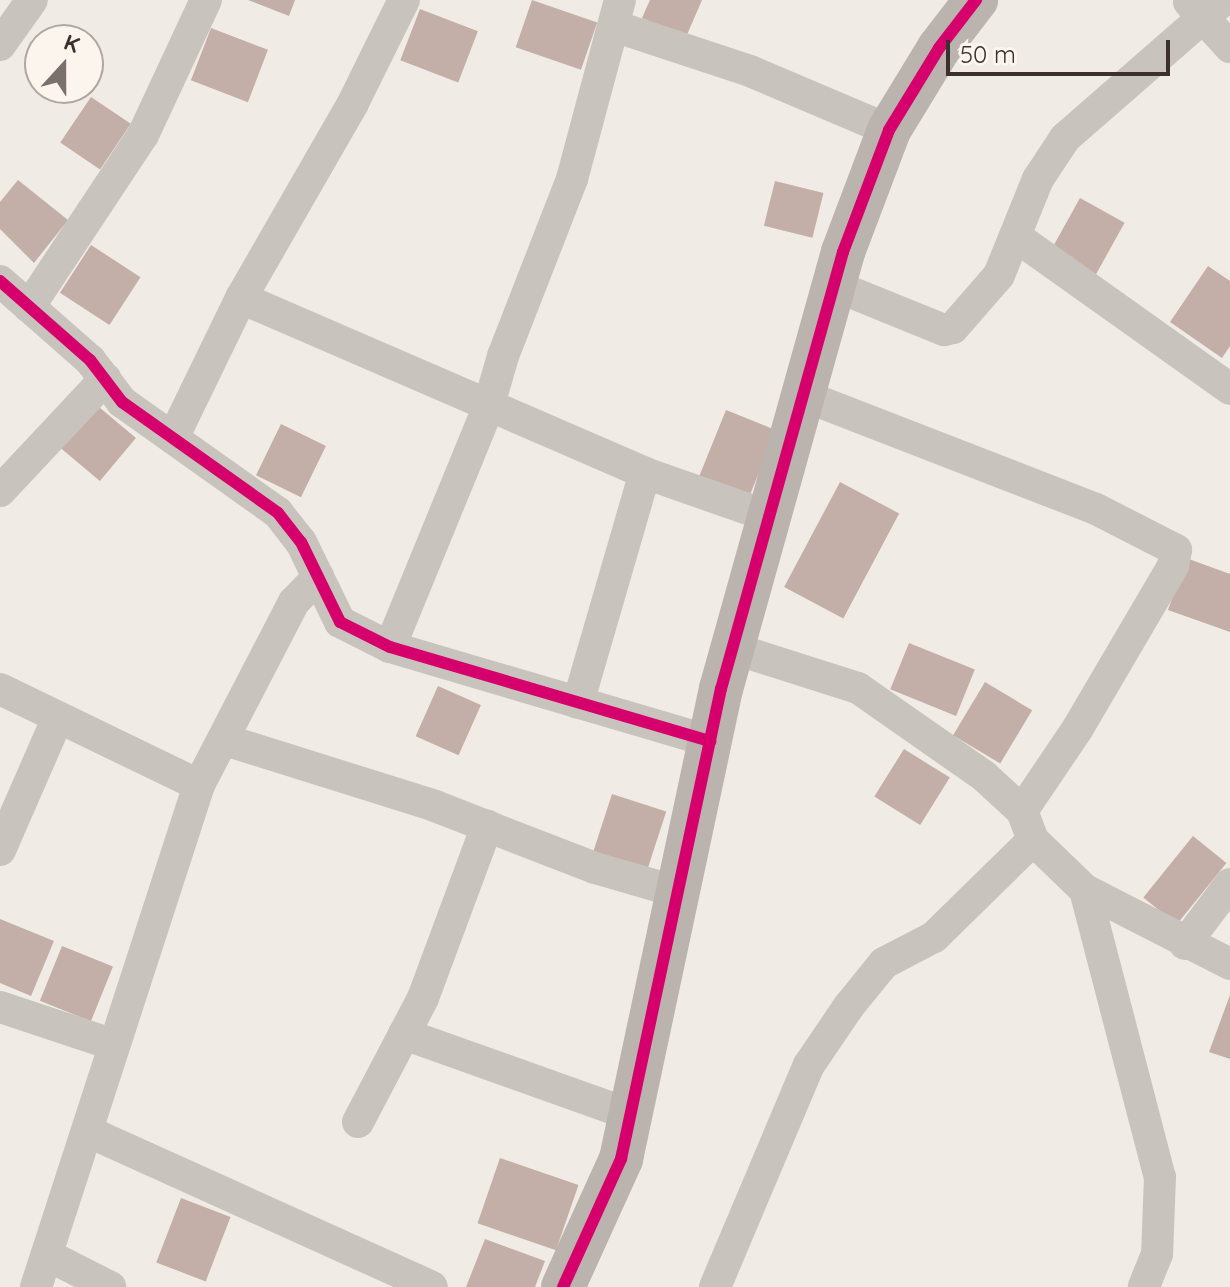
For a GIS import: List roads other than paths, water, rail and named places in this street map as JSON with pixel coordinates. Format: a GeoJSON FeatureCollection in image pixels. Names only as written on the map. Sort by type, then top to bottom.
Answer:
{"type":"FeatureCollection","features":[{"type":"Feature","properties":{"kind":"street"},"geometry":{"type":"LineString","coordinates":[[0,45],[32,0]]}},
{"type":"Feature","properties":{"kind":"street"},"geometry":{"type":"LineString","coordinates":[[29,307],[143,135],[206,0]]}},
{"type":"Feature","properties":{"kind":"street"},"geometry":{"type":"LineString","coordinates":[[173,438],[241,298],[353,103],[404,0]]}},
{"type":"Feature","properties":{"kind":"street"},"geometry":{"type":"LineString","coordinates":[[574,1283],[621,1159],[732,648],[833,285],[889,130],[939,48],[976,0]]}},
{"type":"Feature","properties":{"kind":"street"},"geometry":{"type":"LineString","coordinates":[[833,285],[944,330],[953,328],[999,275],[1038,179],[1065,138],[1204,5],[1230,47]]}},
{"type":"Feature","properties":{"kind":"street"},"geometry":{"type":"LineString","coordinates":[[390,647],[488,408],[503,356],[572,179],[617,13],[889,130]]}},
{"type":"Feature","properties":{"kind":"street"},"geometry":{"type":"LineString","coordinates":[[1015,236],[1230,389]]}},
{"type":"Feature","properties":{"kind":"street"},"geometry":{"type":"LineString","coordinates":[[0,281],[105,379],[122,402],[278,513],[301,542],[340,622],[390,647],[710,741]]}},
{"type":"Feature","properties":{"kind":"street"},"geometry":{"type":"LineString","coordinates":[[241,298],[488,408],[645,473],[768,516]]}},
{"type":"Feature","properties":{"kind":"street"},"geometry":{"type":"LineString","coordinates":[[0,491],[105,379]]}},
{"type":"Feature","properties":{"kind":"street"},"geometry":{"type":"LineString","coordinates":[[715,1287],[809,1065],[849,1006],[884,963],[934,937],[1027,825],[1078,728],[1173,566],[1176,550],[1096,509],[802,395]]}},
{"type":"Feature","properties":{"kind":"street"},"geometry":{"type":"LineString","coordinates":[[578,703],[645,473]]}},
{"type":"Feature","properties":{"kind":"street"},"geometry":{"type":"LineString","coordinates":[[36,1287],[89,1132],[111,1044],[199,785],[294,602],[318,577]]}},
{"type":"Feature","properties":{"kind":"street"},"geometry":{"type":"LineString","coordinates":[[732,648],[858,688],[984,776],[1085,890],[1185,944],[1230,964]]}},
{"type":"Feature","properties":{"kind":"street"},"geometry":{"type":"LineString","coordinates":[[0,689],[199,785]]}},
{"type":"Feature","properties":{"kind":"street"},"geometry":{"type":"LineString","coordinates":[[0,850],[58,717]]}},
{"type":"Feature","properties":{"kind":"street"},"geometry":{"type":"LineString","coordinates":[[225,740],[678,892]]}},
{"type":"Feature","properties":{"kind":"street"},"geometry":{"type":"LineString","coordinates":[[358,1122],[423,998],[487,826]]}},
{"type":"Feature","properties":{"kind":"street"},"geometry":{"type":"LineString","coordinates":[[1185,944],[1230,884]]}},
{"type":"Feature","properties":{"kind":"street"},"geometry":{"type":"LineString","coordinates":[[1085,890],[1160,1177],[1157,1254],[1144,1287]]}},
{"type":"Feature","properties":{"kind":"street"},"geometry":{"type":"LineString","coordinates":[[0,1007],[111,1044]]}},
{"type":"Feature","properties":{"kind":"street"},"geometry":{"type":"LineString","coordinates":[[404,1034],[631,1115]]}},
{"type":"Feature","properties":{"kind":"street"},"geometry":{"type":"LineString","coordinates":[[89,1132],[432,1287]]}},
{"type":"Feature","properties":{"kind":"street"},"geometry":{"type":"LineString","coordinates":[[47,1255],[110,1287]]}}]}
